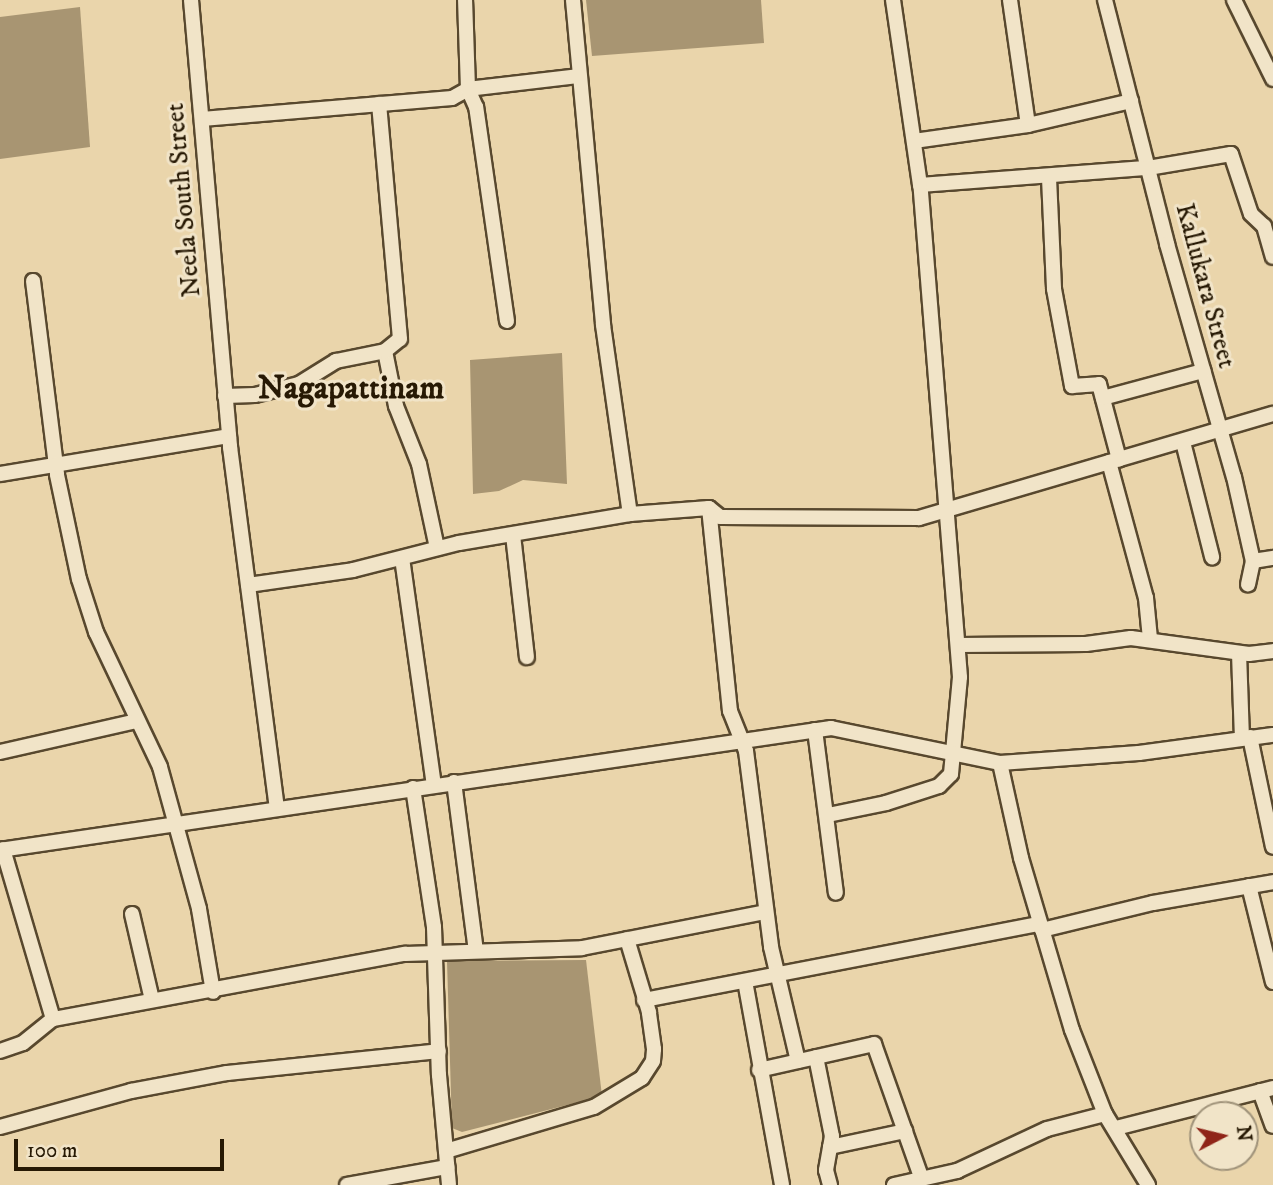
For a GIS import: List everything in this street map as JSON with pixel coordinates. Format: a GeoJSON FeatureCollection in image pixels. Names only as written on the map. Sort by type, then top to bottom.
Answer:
{"type":"FeatureCollection","features":[{"type":"Feature","properties":{"kind":"street","name":"Neela South Street"},"geometry":{"type":"LineString","coordinates":[[191,0],[229,436],[277,807]]}},
{"type":"Feature","properties":{"kind":"street"},"geometry":{"type":"LineString","coordinates":[[465,0],[468,89],[475,107],[507,321]]}},
{"type":"Feature","properties":{"kind":"street"},"geometry":{"type":"LineString","coordinates":[[573,0],[603,325],[631,514]]}},
{"type":"Feature","properties":{"kind":"street"},"geometry":{"type":"LineString","coordinates":[[828,815],[886,803],[939,786],[951,774],[950,750],[960,677],[920,185],[893,0]]}},
{"type":"Feature","properties":{"kind":"street"},"geometry":{"type":"LineString","coordinates":[[1010,0],[1028,125]]}},
{"type":"Feature","properties":{"kind":"street","name":"Kallukara Street"},"geometry":{"type":"LineString","coordinates":[[1105,0],[1253,561],[1248,584]]}},
{"type":"Feature","properties":{"kind":"street"},"geometry":{"type":"LineString","coordinates":[[1234,0],[1273,79]]}},
{"type":"Feature","properties":{"kind":"street"},"geometry":{"type":"LineString","coordinates":[[202,119],[452,98],[468,89],[579,76]]}},
{"type":"Feature","properties":{"kind":"street"},"geometry":{"type":"LineString","coordinates":[[914,141],[1028,125],[1130,101]]}},
{"type":"Feature","properties":{"kind":"street"},"geometry":{"type":"LineString","coordinates":[[225,396],[255,395],[299,384],[336,361],[385,351],[396,343],[400,333],[379,104]]}},
{"type":"Feature","properties":{"kind":"street"},"geometry":{"type":"LineString","coordinates":[[920,185],[1049,178],[1148,168],[1231,154],[1251,214],[1264,226],[1273,257]]}},
{"type":"Feature","properties":{"kind":"street"},"geometry":{"type":"LineString","coordinates":[[1049,178],[1054,289],[1072,386],[1095,382],[1103,398],[1114,461],[1146,598],[1150,639]]}},
{"type":"Feature","properties":{"kind":"street"},"geometry":{"type":"LineString","coordinates":[[33,281],[56,467],[96,632],[160,767],[199,909],[213,992]]}},
{"type":"Feature","properties":{"kind":"street"},"geometry":{"type":"LineString","coordinates":[[385,351],[396,406],[419,464],[437,548]]}},
{"type":"Feature","properties":{"kind":"street"},"geometry":{"type":"LineString","coordinates":[[1103,398],[1203,371]]}},
{"type":"Feature","properties":{"kind":"street"},"geometry":{"type":"LineString","coordinates":[[248,585],[631,514],[709,508],[720,517],[863,521],[919,518],[1220,433],[1273,414]]}},
{"type":"Feature","properties":{"kind":"street"},"geometry":{"type":"LineString","coordinates":[[0,474],[56,467],[229,436]]}},
{"type":"Feature","properties":{"kind":"street"},"geometry":{"type":"LineString","coordinates":[[1183,442],[1212,557]]}},
{"type":"Feature","properties":{"kind":"street"},"geometry":{"type":"LineString","coordinates":[[709,508],[730,711],[741,741],[766,912],[799,1060]]}},
{"type":"Feature","properties":{"kind":"street"},"geometry":{"type":"LineString","coordinates":[[513,535],[527,657]]}},
{"type":"Feature","properties":{"kind":"street"},"geometry":{"type":"LineString","coordinates":[[402,558],[434,785]]}},
{"type":"Feature","properties":{"kind":"street"},"geometry":{"type":"LineString","coordinates":[[1253,561],[1273,558]]}},
{"type":"Feature","properties":{"kind":"street"},"geometry":{"type":"LineString","coordinates":[[959,645],[1150,639],[1239,653],[1273,651]]}},
{"type":"Feature","properties":{"kind":"street"},"geometry":{"type":"LineString","coordinates":[[1239,653],[1246,738],[1273,846]]}},
{"type":"Feature","properties":{"kind":"street"},"geometry":{"type":"LineString","coordinates":[[0,752],[136,721]]}},
{"type":"Feature","properties":{"kind":"street"},"geometry":{"type":"LineString","coordinates":[[53,1019],[2,850],[277,807],[831,728],[950,750],[1000,763],[1139,754],[1273,734]]}},
{"type":"Feature","properties":{"kind":"street"},"geometry":{"type":"LineString","coordinates":[[815,730],[836,893]]}},
{"type":"Feature","properties":{"kind":"street"},"geometry":{"type":"LineString","coordinates":[[1000,763],[1005,800],[1072,1030],[1105,1114],[1116,1128],[1148,1185]]}},
{"type":"Feature","properties":{"kind":"street"},"geometry":{"type":"LineString","coordinates":[[454,782],[476,951]]}},
{"type":"Feature","properties":{"kind":"street"},"geometry":{"type":"LineString","coordinates":[[413,788],[436,951],[439,1051],[449,1185]]}},
{"type":"Feature","properties":{"kind":"street"},"geometry":{"type":"LineString","coordinates":[[644,1000],[745,981],[779,971],[1041,927],[1132,907],[1273,882]]}},
{"type":"Feature","properties":{"kind":"street"},"geometry":{"type":"LineString","coordinates":[[1249,887],[1273,982]]}},
{"type":"Feature","properties":{"kind":"street"},"geometry":{"type":"LineString","coordinates":[[0,1051],[23,1043],[53,1019],[152,1000],[213,992],[436,951],[582,948],[766,912]]}},
{"type":"Feature","properties":{"kind":"street"},"geometry":{"type":"LineString","coordinates":[[132,914],[152,1000]]}},
{"type":"Feature","properties":{"kind":"street"},"geometry":{"type":"LineString","coordinates":[[446,1151],[594,1107],[628,1090],[653,1061],[644,1000],[627,939]]}},
{"type":"Feature","properties":{"kind":"street"},"geometry":{"type":"LineString","coordinates":[[745,981],[782,1185]]}},
{"type":"Feature","properties":{"kind":"street"},"geometry":{"type":"LineString","coordinates":[[760,1070],[874,1044],[921,1177]]}},
{"type":"Feature","properties":{"kind":"street"},"geometry":{"type":"LineString","coordinates":[[0,1127],[131,1091],[227,1073],[439,1051]]}},
{"type":"Feature","properties":{"kind":"street"},"geometry":{"type":"LineString","coordinates":[[816,1056],[832,1136],[826,1170],[830,1185]]}},
{"type":"Feature","properties":{"kind":"street"},"geometry":{"type":"LineString","coordinates":[[1116,1128],[1267,1089],[1273,1126]]}},
{"type":"Feature","properties":{"kind":"street"},"geometry":{"type":"LineString","coordinates":[[894,1185],[957,1171],[1047,1129],[1105,1114]]}},
{"type":"Feature","properties":{"kind":"street"},"geometry":{"type":"LineString","coordinates":[[830,1147],[905,1131]]}},
{"type":"Feature","properties":{"kind":"street"},"geometry":{"type":"LineString","coordinates":[[347,1185],[447,1167]]}},
{"type":"Feature","properties":{"kind":"shaded area"},"geometry":{"type":"Polygon","coordinates":[[[586,0],[761,0],[764,43],[592,56],[586,0]]]}},
{"type":"Feature","properties":{"kind":"shaded area"},"geometry":{"type":"Polygon","coordinates":[[[80,7],[90,147],[0,159],[0,17],[80,7]]]}},
{"type":"Feature","properties":{"kind":"shaded area"},"geometry":{"type":"Polygon","coordinates":[[[562,353],[567,484],[523,480],[499,491],[473,494],[470,360],[562,353]]]}},
{"type":"Feature","properties":{"kind":"shaded area"},"geometry":{"type":"Polygon","coordinates":[[[586,960],[602,1096],[462,1132],[452,1128],[447,961],[586,960]]]}},
{"type":"Feature","properties":{"kind":"district","name":"Nagapattinam"},"geometry":{"type":"Point","coordinates":[351,389]}}]}
